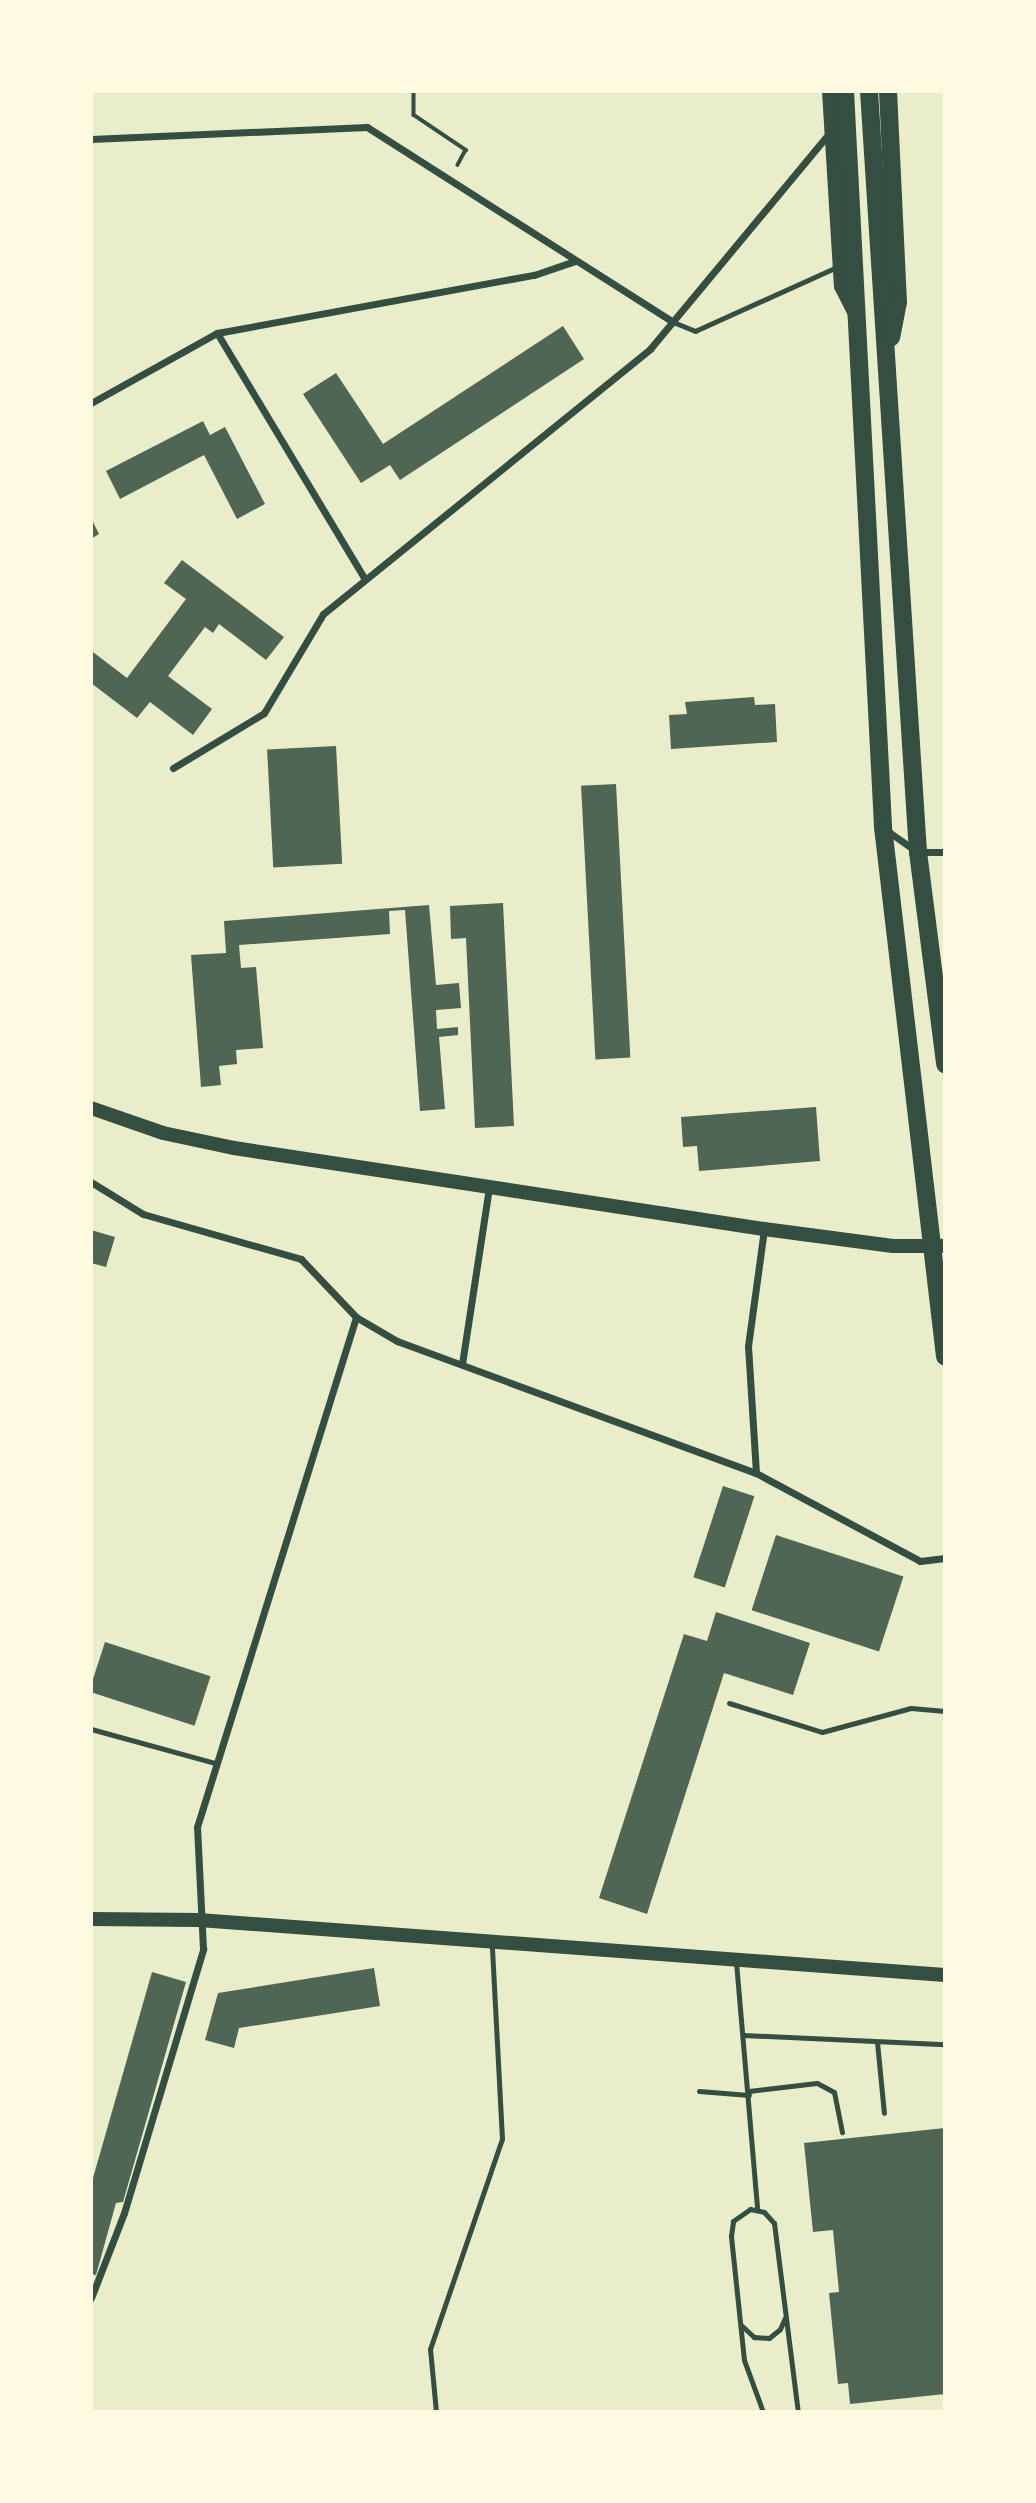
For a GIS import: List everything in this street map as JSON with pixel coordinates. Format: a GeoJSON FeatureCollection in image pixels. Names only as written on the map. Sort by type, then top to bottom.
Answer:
{"type":"FeatureCollection","features":[{"type":"Feature","properties":{"kind":"main road"},"geometry":{"type":"LineString","coordinates":[[831,91],[842,286],[859,318]]}},
{"type":"Feature","properties":{"kind":"main road"},"geometry":{"type":"LineString","coordinates":[[845,91],[859,318],[870,644],[883,827],[938,1246],[945,1356]]}},
{"type":"Feature","properties":{"kind":"main road"},"geometry":{"type":"LineString","coordinates":[[869,91],[918,852],[945,1064]]}},
{"type":"Feature","properties":{"kind":"main road"},"geometry":{"type":"LineString","coordinates":[[886,361],[898,302],[888,91]]}},
{"type":"Feature","properties":{"kind":"main road"},"geometry":{"type":"LineString","coordinates":[[91,1108],[163,1133],[234,1148],[764,1230],[893,1246],[938,1246]]}},
{"type":"Feature","properties":{"kind":"main road"},"geometry":{"type":"LineString","coordinates":[[91,1919],[199,1920],[945,1976]]}},
{"type":"Feature","properties":{"kind":"street"},"geometry":{"type":"LineString","coordinates":[[91,139],[367,127],[673,322]]}},
{"type":"Feature","properties":{"kind":"street"},"geometry":{"type":"LineString","coordinates":[[173,768],[264,713],[323,614],[650,349],[832,129]]}},
{"type":"Feature","properties":{"kind":"street"},"geometry":{"type":"LineString","coordinates":[[91,403],[217,332],[534,275],[575,261]]}},
{"type":"Feature","properties":{"kind":"street"},"geometry":{"type":"LineString","coordinates":[[217,332],[365,579]]}},
{"type":"Feature","properties":{"kind":"street"},"geometry":{"type":"LineString","coordinates":[[883,827],[918,852],[945,852]]}},
{"type":"Feature","properties":{"kind":"street"},"geometry":{"type":"LineString","coordinates":[[91,1182],[143,1214],[301,1259],[356,1317],[397,1341],[757,1473],[919,1561],[945,1558]]}},
{"type":"Feature","properties":{"kind":"street"},"geometry":{"type":"LineString","coordinates":[[463,1364],[489,1188]]}},
{"type":"Feature","properties":{"kind":"street"},"geometry":{"type":"LineString","coordinates":[[757,1473],[748,1346],[764,1230]]}},
{"type":"Feature","properties":{"kind":"street"},"geometry":{"type":"LineString","coordinates":[[91,2298],[124,2213],[203,1949],[199,1920],[197,1827],[356,1317]]}},
{"type":"Feature","properties":{"kind":"lane"},"geometry":{"type":"LineString","coordinates":[[673,322],[695,331],[841,265]]}},
{"type":"Feature","properties":{"kind":"lane"},"geometry":{"type":"LineString","coordinates":[[729,1703],[822,1732],[911,1708],[945,1711]]}},
{"type":"Feature","properties":{"kind":"lane"},"geometry":{"type":"LineString","coordinates":[[91,1729],[215,1763]]}},
{"type":"Feature","properties":{"kind":"lane"},"geometry":{"type":"LineString","coordinates":[[436,2412],[430,2349],[502,2139],[492,1941]]}},
{"type":"Feature","properties":{"kind":"lane"},"geometry":{"type":"LineString","coordinates":[[735,1960],[749,2093],[757,2209],[774,2223],[798,2412]]}},
{"type":"Feature","properties":{"kind":"lane"},"geometry":{"type":"LineString","coordinates":[[743,2035],[945,2044]]}},
{"type":"Feature","properties":{"kind":"lane"},"geometry":{"type":"LineString","coordinates":[[877,2042],[884,2113]]}},
{"type":"Feature","properties":{"kind":"lane"},"geometry":{"type":"LineString","coordinates":[[699,2091],[749,2093],[817,2083],[834,2092],[842,2132]]}},
{"type":"Feature","properties":{"kind":"lane"},"geometry":{"type":"LineString","coordinates":[[757,2209],[743,2211],[731,2228],[744,2360],[763,2412]]}},
{"type":"Feature","properties":{"kind":"lane"},"geometry":{"type":"LineString","coordinates":[[740,2322],[748,2334],[769,2338],[780,2329],[785,2314]]}},
{"type":"Feature","properties":{"kind":"path"},"geometry":{"type":"LineString","coordinates":[[414,91],[414,115],[466,150],[458,166]]}},
{"type":"Feature","properties":{"kind":"building"},"geometry":{"type":"Polygon","coordinates":[[[563,326],[584,359],[400,480],[390,465],[361,483],[303,394],[336,373],[383,444],[563,326]]]}},
{"type":"Feature","properties":{"kind":"building"},"geometry":{"type":"Polygon","coordinates":[[[203,421],[210,435],[225,427],[265,504],[237,519],[204,455],[120,499],[106,471],[203,421]]]}},
{"type":"Feature","properties":{"kind":"building"},"geometry":{"type":"Polygon","coordinates":[[[91,518],[99,534],[91,539],[91,518]]]}},
{"type":"Feature","properties":{"kind":"building"},"geometry":{"type":"Polygon","coordinates":[[[182,560],[284,637],[266,660],[219,624],[213,633],[205,627],[168,676],[212,709],[193,735],[150,702],[137,718],[91,683],[93,652],[127,678],[186,599],[164,583],[182,560]]]}},
{"type":"Feature","properties":{"kind":"building"},"geometry":{"type":"Polygon","coordinates":[[[754,697],[755,705],[775,704],[777,742],[671,749],[669,715],[687,714],[685,702],[754,697]]]}},
{"type":"Feature","properties":{"kind":"building"},"geometry":{"type":"Polygon","coordinates":[[[336,746],[342,864],[273,867],[267,750],[336,746]]]}},
{"type":"Feature","properties":{"kind":"building"},"geometry":{"type":"Polygon","coordinates":[[[616,784],[630,1058],[595,1059],[581,786],[616,784]]]}},
{"type":"Feature","properties":{"kind":"building"},"geometry":{"type":"Polygon","coordinates":[[[503,903],[514,1126],[475,1128],[466,938],[451,939],[450,906],[503,903]]]}},
{"type":"Feature","properties":{"kind":"building"},"geometry":{"type":"Polygon","coordinates":[[[429,905],[436,985],[459,983],[461,1008],[436,1010],[437,1029],[458,1027],[458,1035],[439,1037],[445,1109],[420,1111],[405,910],[389,911],[390,934],[239,945],[241,968],[256,967],[263,1048],[236,1050],[237,1064],[219,1066],[221,1085],[201,1087],[191,955],[226,953],[224,921],[429,905]]]}},
{"type":"Feature","properties":{"kind":"building"},"geometry":{"type":"Polygon","coordinates":[[[816,1107],[820,1161],[699,1171],[697,1146],[683,1147],[681,1117],[816,1107]]]}},
{"type":"Feature","properties":{"kind":"building"},"geometry":{"type":"Polygon","coordinates":[[[91,1230],[115,1237],[106,1267],[91,1263],[91,1230]]]}},
{"type":"Feature","properties":{"kind":"building"},"geometry":{"type":"Polygon","coordinates":[[[723,1486],[754,1496],[725,1587],[693,1577],[723,1486]]]}},
{"type":"Feature","properties":{"kind":"building"},"geometry":{"type":"Polygon","coordinates":[[[776,1535],[903,1576],[879,1652],[752,1610],[776,1535]]]}},
{"type":"Feature","properties":{"kind":"building"},"geometry":{"type":"Polygon","coordinates":[[[716,1612],[810,1643],[793,1695],[724,1673],[647,1914],[599,1898],[684,1634],[707,1641],[716,1612]]]}},
{"type":"Feature","properties":{"kind":"building"},"geometry":{"type":"Polygon","coordinates":[[[105,1642],[211,1676],[194,1726],[91,1692],[105,1642]]]}},
{"type":"Feature","properties":{"kind":"building"},"geometry":{"type":"Polygon","coordinates":[[[374,1968],[380,2006],[239,2028],[234,2048],[205,2040],[218,1993],[374,1968]]]}},
{"type":"Feature","properties":{"kind":"building"},"geometry":{"type":"Polygon","coordinates":[[[152,1972],[186,1982],[123,2202],[116,2203],[96,2275],[91,2274],[91,2185],[152,1972]]]}},
{"type":"Feature","properties":{"kind":"building"},"geometry":{"type":"Polygon","coordinates":[[[945,2128],[945,2394],[850,2404],[848,2383],[838,2384],[829,2293],[839,2292],[833,2230],[813,2232],[804,2143],[945,2128]]]}}]}
